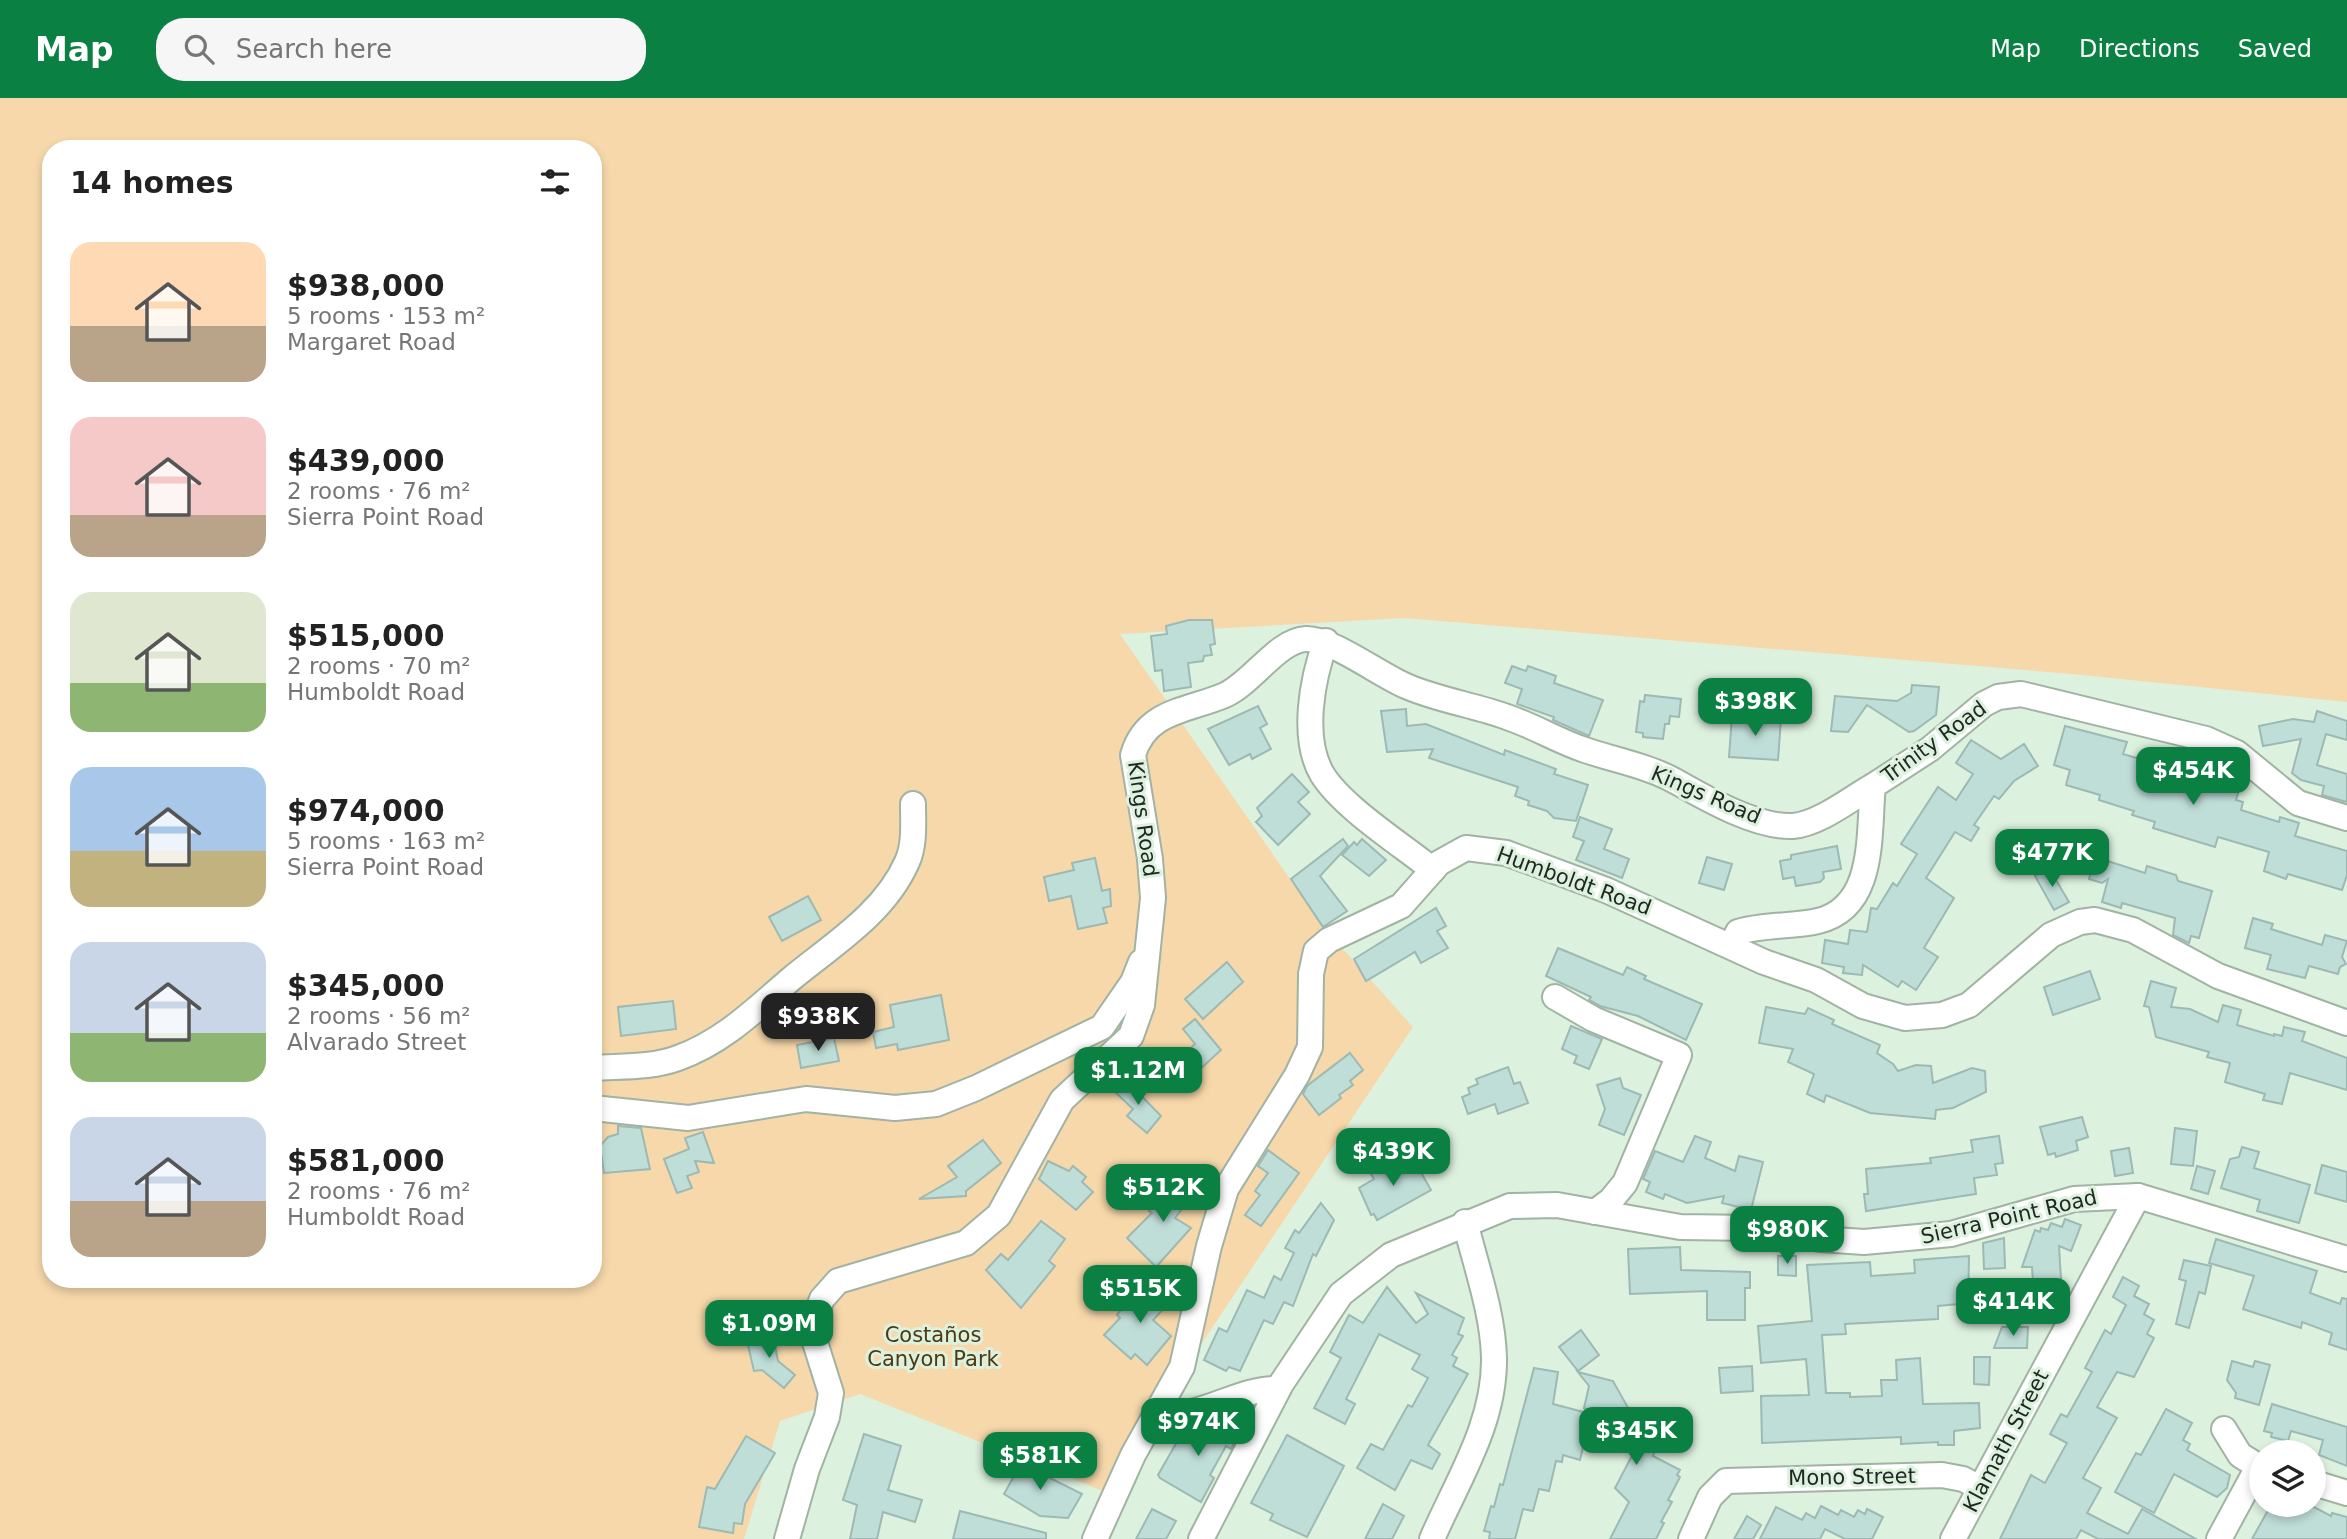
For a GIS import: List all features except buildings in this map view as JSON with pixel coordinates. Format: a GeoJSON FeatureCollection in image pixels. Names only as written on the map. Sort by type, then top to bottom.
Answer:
{"type":"FeatureCollection","features":[{"type":"Feature","properties":{"kind":"street","name":"Kings Road"},"geometry":{"type":"LineString","coordinates":[[787,1539],[807,1469],[827,1418],[831,1393],[814,1339],[815,1317],[822,1299],[838,1281],[966,1243],[999,1214],[1062,1100],[1130,1037],[1143,1005],[1152,936],[1150,859],[1133,755],[1138,738],[1171,711],[1224,695],[1248,682],[1287,645],[1305,639],[1326,641],[1407,686],[1507,716],[1582,749],[1672,779],[1706,800],[1769,822],[1793,826],[1818,817],[1873,786]]}},
{"type":"Feature","properties":{"kind":"street"},"geometry":{"type":"LineString","coordinates":[[1326,641],[1315,674],[1312,709],[1314,752],[1321,773],[1339,794],[1433,870]]}},
{"type":"Feature","properties":{"kind":"street","name":"Trinity Road"},"geometry":{"type":"LineString","coordinates":[[1731,946],[1738,932],[1821,920],[1851,901],[1865,873],[1873,786],[1930,749],[1984,704],[1998,697],[2021,694],[2206,739],[2237,753],[2298,803],[2347,818]]}},
{"type":"Feature","properties":{"kind":"street"},"geometry":{"type":"LineString","coordinates":[[602,1068],[650,1065],[676,1059],[702,1048],[741,1024],[838,943],[884,896],[907,862],[911,849],[913,804]]}},
{"type":"Feature","properties":{"kind":"street","name":"Humboldt Road"},"geometry":{"type":"LineString","coordinates":[[1096,1539],[1138,1446],[1160,1412],[1187,1352],[1209,1246],[1226,1189],[1297,1075],[1310,1047],[1311,974],[1316,951],[1329,940],[1401,906],[1439,863],[1466,848],[1506,853],[1606,890],[1731,946],[1816,980],[1863,1006],[1916,1018],[1942,1015],[1969,1005],[2060,930],[2080,922],[2109,921],[2133,929],[2218,976],[2347,1023]]}},
{"type":"Feature","properties":{"kind":"street"},"geometry":{"type":"LineString","coordinates":[[602,1109],[688,1118],[806,1099],[895,1108],[936,1104],[988,1083],[1102,1027],[1133,982],[1152,936]]}},
{"type":"Feature","properties":{"kind":"street"},"geometry":{"type":"LineString","coordinates":[[1555,997],[1593,1018],[1679,1055],[1625,1183],[1611,1200],[1595,1212]]}},
{"type":"Feature","properties":{"kind":"street"},"geometry":{"type":"LineString","coordinates":[[1625,1183],[1630,1204],[1645,1220]]}},
{"type":"Feature","properties":{"kind":"street","name":"Sierra Point Road"},"geometry":{"type":"LineString","coordinates":[[1201,1539],[1278,1389],[1333,1305],[1352,1285],[1391,1255],[1465,1222],[1522,1204],[1557,1205],[1690,1227],[1754,1228],[1842,1241],[1908,1240],[1951,1234],[2074,1199],[2138,1195],[2347,1259]]}},
{"type":"Feature","properties":{"kind":"street","name":"Klamath Street"},"geometry":{"type":"LineString","coordinates":[[1953,1539],[2138,1195]]}},
{"type":"Feature","properties":{"kind":"street"},"geometry":{"type":"LineString","coordinates":[[1432,1539],[1475,1446],[1493,1376],[1491,1331],[1465,1222]]}},
{"type":"Feature","properties":{"kind":"street"},"geometry":{"type":"LineString","coordinates":[[1160,1412],[1176,1414],[1250,1390],[1278,1389]]}},
{"type":"Feature","properties":{"kind":"street"},"geometry":{"type":"LineString","coordinates":[[2224,1429],[2240,1455],[2249,1460]]}},
{"type":"Feature","properties":{"kind":"street","name":"Mono Street"},"geometry":{"type":"LineString","coordinates":[[1691,1539],[1710,1497],[1721,1484],[1761,1479],[1942,1475],[1963,1479],[1980,1488]]}},
{"type":"Feature","properties":{"kind":"street"},"geometry":{"type":"LineString","coordinates":[[2219,1539],[2249,1486]]}},
{"type":"Feature","properties":{"kind":"street"},"geometry":{"type":"LineString","coordinates":[[2326,1487],[2347,1493]]}},
{"type":"Feature","properties":{"kind":"green space","name":"Costaños Canyon Park"},"geometry":{"type":"Polygon","coordinates":[[[0,98],[2347,98],[2347,702],[2072,674],[1404,618],[1120,634],[1324,928],[1413,1027],[1103,1491],[860,1394],[780,1421],[744,1539],[0,1539],[0,98]]]}}]}
